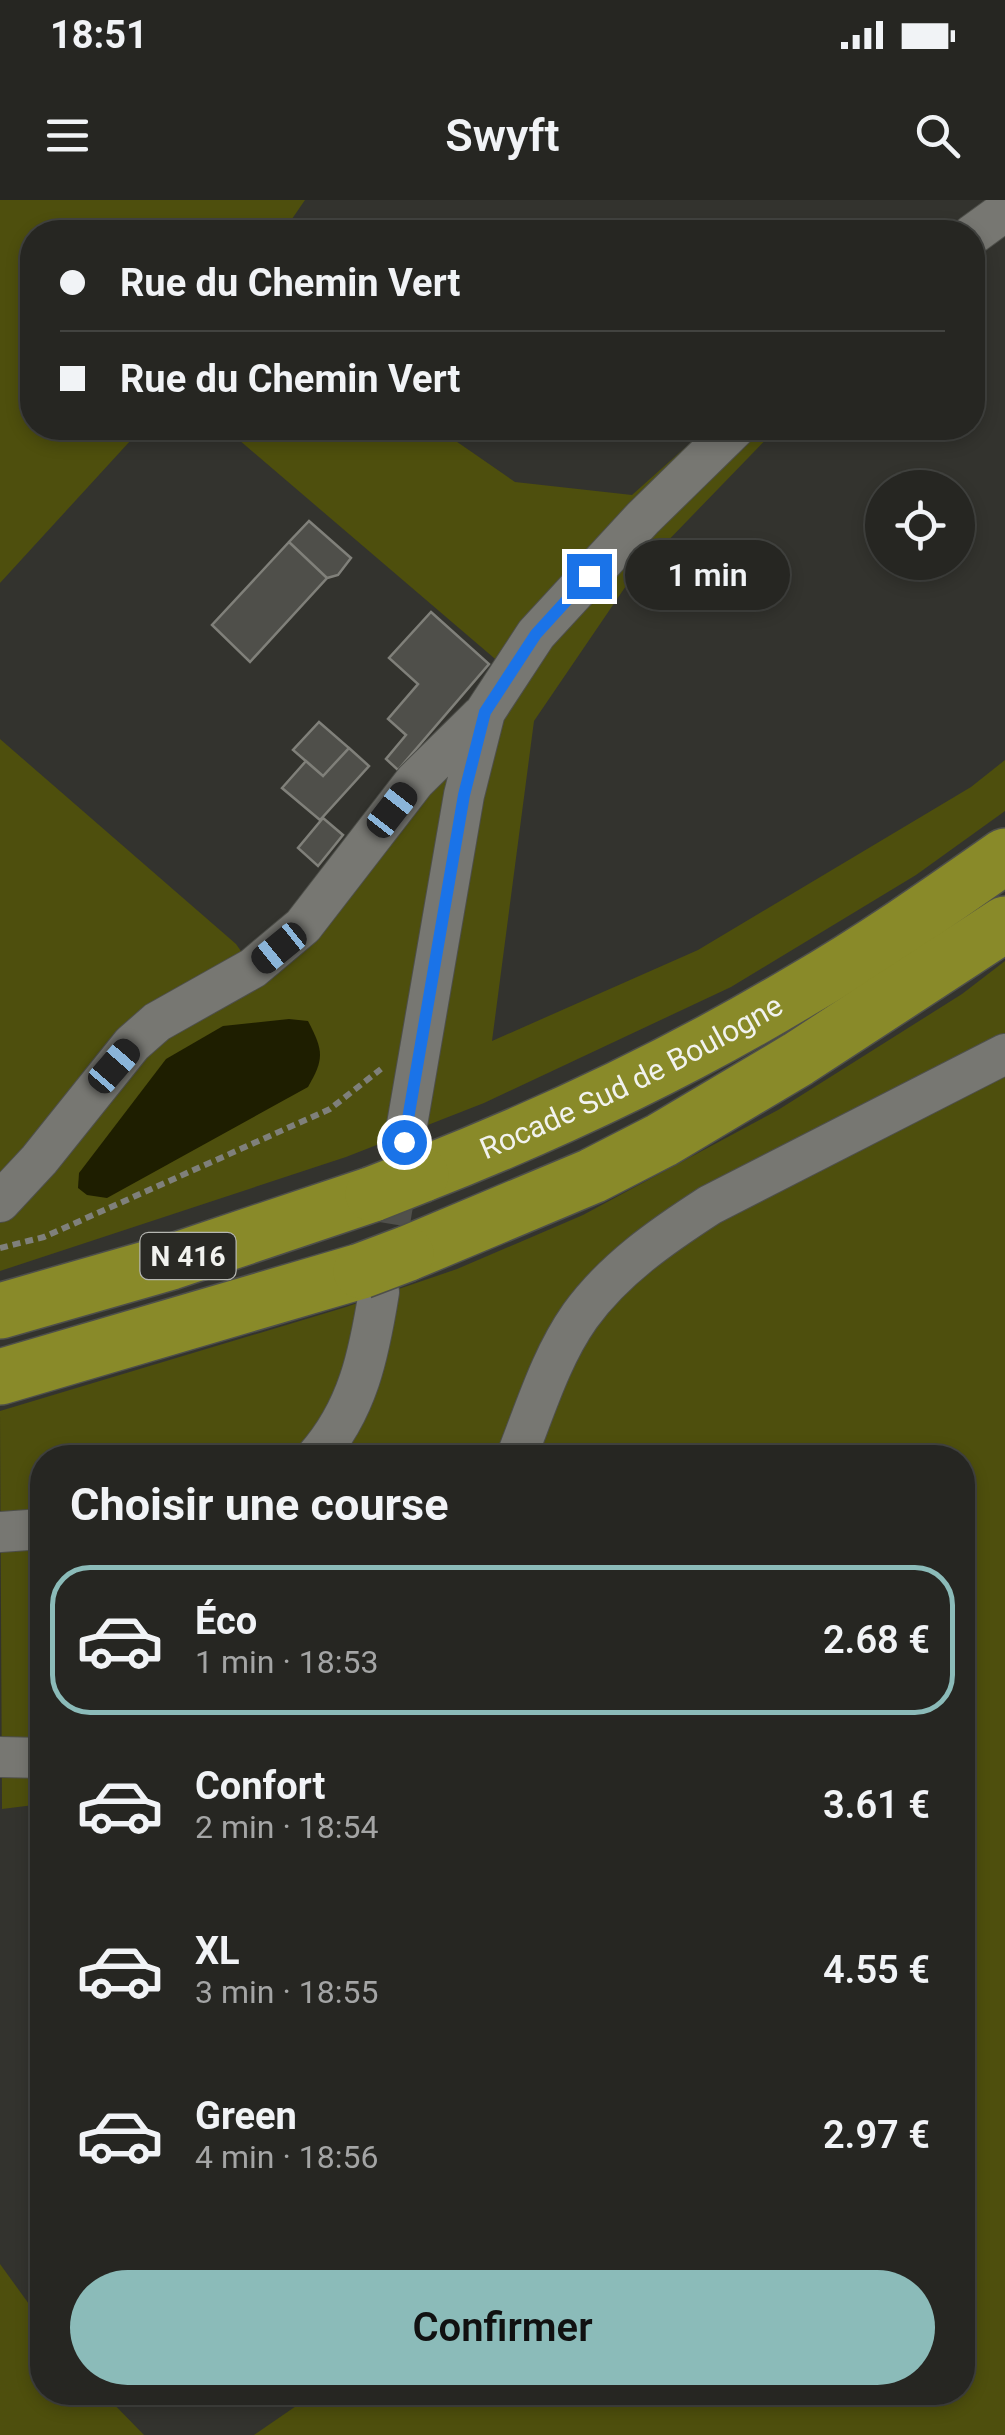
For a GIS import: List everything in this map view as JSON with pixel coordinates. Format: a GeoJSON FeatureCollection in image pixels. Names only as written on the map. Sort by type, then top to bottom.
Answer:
{"type":"FeatureCollection","features":[{"type":"Feature","properties":{"kind":"highway","name":"Rocade Sud de Boulogne"},"geometry":{"type":"LineString","coordinates":[[0,1310],[171,1262],[399,1170],[596,1098],[710,1042],[849,961],[1005,856]]}},
{"type":"Feature","properties":{"kind":"highway","name":"N 416"},"geometry":{"type":"LineString","coordinates":[[0,1377],[382,1272],[662,1140],[798,1059],[1005,924]]}},
{"type":"Feature","properties":{"kind":"street"},"geometry":{"type":"LineString","coordinates":[[985,226],[1005,211]]}},
{"type":"Feature","properties":{"kind":"street"},"geometry":{"type":"LineString","coordinates":[[0,1202],[39,1160],[132,1044],[157,1022],[253,968],[304,926],[415,782],[485,712],[536,634],[642,518],[723,440]]}},
{"type":"Feature","properties":{"kind":"street"},"geometry":{"type":"LineString","coordinates":[[399,1170],[464,795],[485,712]]}},
{"type":"Feature","properties":{"kind":"street"},"geometry":{"type":"LineString","coordinates":[[521,1445],[579,1318],[605,1286],[656,1242],[710,1206],[1005,1054]]}},
{"type":"Feature","properties":{"kind":"street"},"geometry":{"type":"LineString","coordinates":[[327,1445],[349,1411],[361,1382],[382,1272]]}},
{"type":"Feature","properties":{"kind":"street"},"geometry":{"type":"LineString","coordinates":[[0,1532],[30,1530]]}},
{"type":"Feature","properties":{"kind":"street"},"geometry":{"type":"LineString","coordinates":[[0,1757],[30,1758]]}},
{"type":"Feature","properties":{"kind":"path"},"geometry":{"type":"LineString","coordinates":[[0,1248],[44,1237],[330,1108],[423,1037]]}},
{"type":"Feature","properties":{"kind":"shaded area"},"geometry":{"type":"Polygon","coordinates":[[[0,200],[305,200],[291,220],[20,220],[20,440],[131,440],[0,583],[0,200]]]}},
{"type":"Feature","properties":{"kind":"shaded area"},"geometry":{"type":"Polygon","coordinates":[[[239,440],[454,440],[515,482],[632,495],[694,440],[765,440],[630,580],[534,721],[492,1041],[698,950],[971,787],[1005,760],[1005,811],[916,875],[731,987],[484,1103],[346,1157],[0,1271],[0,739],[236,944],[257,974],[512,677],[239,440]]]}},
{"type":"Feature","properties":{"kind":"shaded area"},"geometry":{"type":"Polygon","coordinates":[[[1005,961],[1005,2435],[254,2435],[298,2405],[975,2405],[975,1445],[30,1445],[30,1806],[2,1809],[0,1411],[346,1307],[457,1269],[583,1215],[778,1110],[962,994],[1005,961]]]}},
{"type":"Feature","properties":{"kind":"shaded area"},"geometry":{"type":"Polygon","coordinates":[[[289,1019],[308,1021],[317,1039],[319,1061],[308,1087],[107,1198],[87,1195],[78,1188],[79,1173],[166,1059],[223,1026],[289,1019]]]}},
{"type":"Feature","properties":{"kind":"shaded area"},"geometry":{"type":"Polygon","coordinates":[[[0,2264],[30,2305],[30,2405],[115,2405],[144,2435],[0,2435],[0,2264]]]}},
{"type":"Feature","properties":{"kind":"building"},"geometry":{"type":"Polygon","coordinates":[[[309,521],[351,558],[338,575],[327,578],[289,542],[309,521]]]}},
{"type":"Feature","properties":{"kind":"building"},"geometry":{"type":"Polygon","coordinates":[[[289,542],[327,578],[250,662],[212,625],[289,542]]]}},
{"type":"Feature","properties":{"kind":"building"},"geometry":{"type":"Polygon","coordinates":[[[431,612],[489,664],[398,770],[386,759],[406,735],[388,719],[418,684],[389,658],[431,612]]]}},
{"type":"Feature","properties":{"kind":"building"},"geometry":{"type":"Polygon","coordinates":[[[319,722],[349,748],[323,776],[293,750],[319,722]]]}},
{"type":"Feature","properties":{"kind":"building"},"geometry":{"type":"Polygon","coordinates":[[[349,748],[369,766],[320,820],[282,788],[306,761],[323,776],[349,748]]]}},
{"type":"Feature","properties":{"kind":"building"},"geometry":{"type":"Polygon","coordinates":[[[323,818],[343,835],[318,866],[298,848],[323,818]]]}},
{"type":"Feature","properties":{"kind":"tunnel"},"geometry":{"type":"LineString","coordinates":[[380,1283],[400,1163]]}},
{"type":"Feature","properties":{"kind":"route"},"geometry":{"type":"LineString","coordinates":[[404,1142],[472,752],[485,712],[536,634],[589,576]]}}]}
